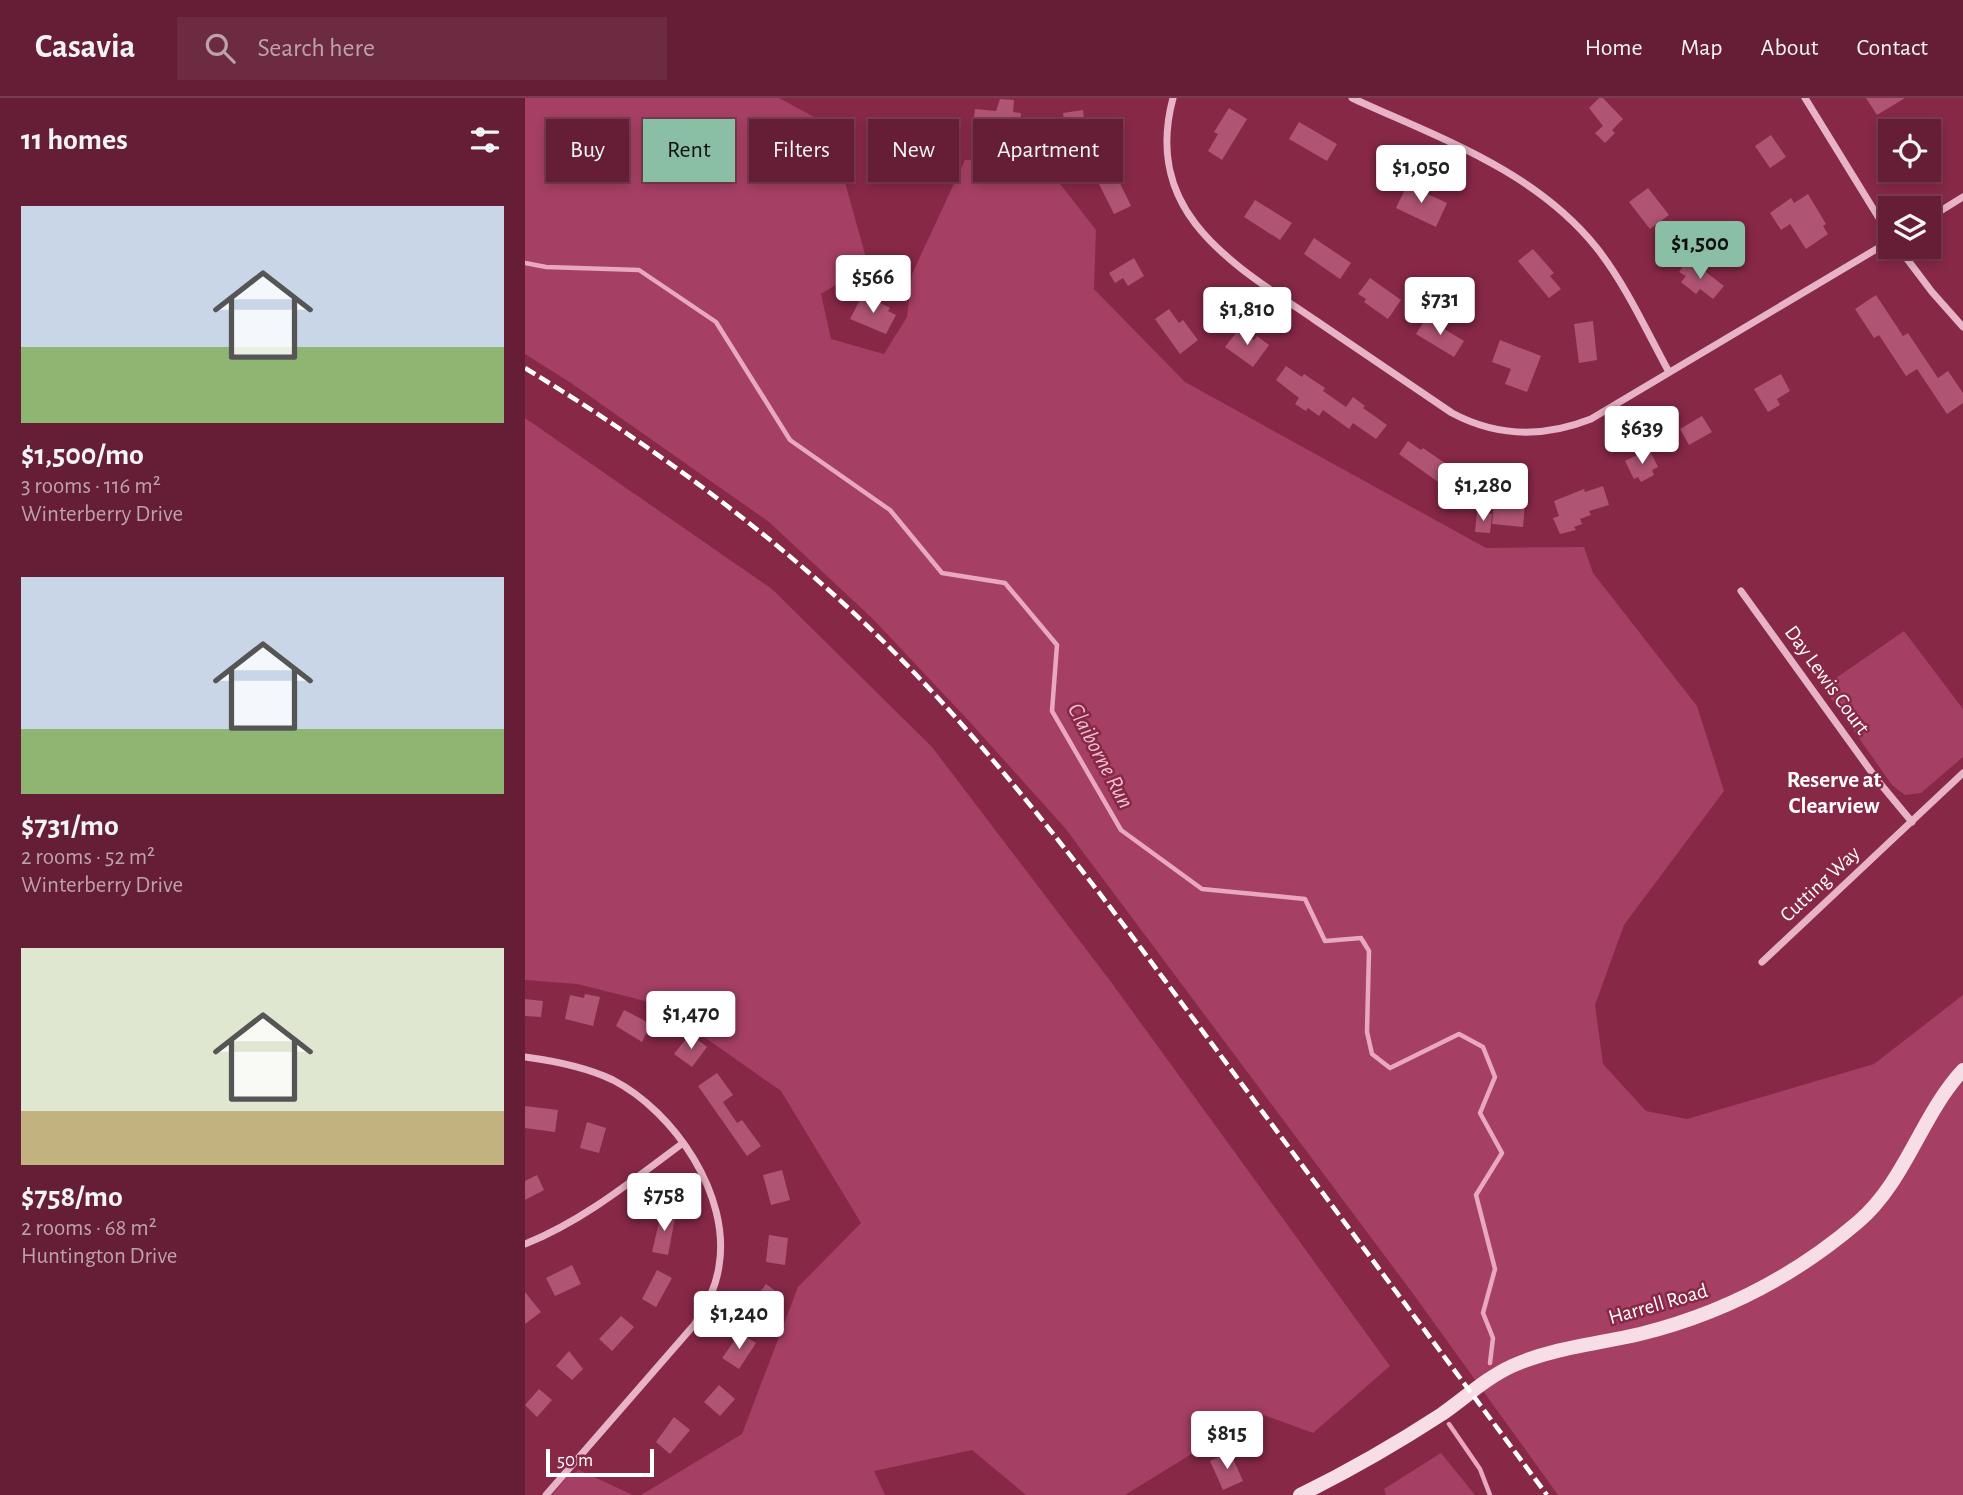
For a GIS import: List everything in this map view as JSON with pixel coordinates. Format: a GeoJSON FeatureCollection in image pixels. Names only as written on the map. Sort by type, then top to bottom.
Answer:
{"type":"FeatureCollection","features":[{"type":"Feature","properties":{"kind":"street"},"geometry":{"type":"LineString","coordinates":[[1173,98],[1166,133],[1168,162],[1179,196],[1201,232],[1220,253],[1452,413],[1485,427],[1507,432],[1552,431],[1591,419],[1878,245]]}},
{"type":"Feature","properties":{"kind":"street"},"geometry":{"type":"LineString","coordinates":[[1352,98],[1493,162],[1521,178],[1552,202],[1580,229],[1616,275],[1669,372]]}},
{"type":"Feature","properties":{"kind":"street"},"geometry":{"type":"LineString","coordinates":[[1805,98],[1878,218]]}},
{"type":"Feature","properties":{"kind":"street"},"geometry":{"type":"LineString","coordinates":[[1941,211],[1963,197]]}},
{"type":"Feature","properties":{"kind":"street"},"geometry":{"type":"LineString","coordinates":[[1907,259],[1931,292],[1963,327]]}},
{"type":"Feature","properties":{"kind":"street","name":"Day Lewis Court"},"geometry":{"type":"LineString","coordinates":[[1741,591],[1878,781],[1912,822]]}},
{"type":"Feature","properties":{"kind":"street","name":"Cutting Way"},"geometry":{"type":"LineString","coordinates":[[1762,962],[1963,773]]}},
{"type":"Feature","properties":{"kind":"street"},"geometry":{"type":"LineString","coordinates":[[525,1057],[582,1069],[612,1080],[644,1102],[664,1121],[697,1165],[717,1210],[721,1245],[714,1287],[706,1307],[694,1325],[546,1495]]}},
{"type":"Feature","properties":{"kind":"street","name":"Harrell Road"},"geometry":{"type":"LineString","coordinates":[[1300,1495],[1376,1456],[1511,1366],[1551,1352],[1647,1332],[1712,1312],[1744,1297],[1802,1263],[1861,1220],[1880,1199],[1941,1098],[1963,1070]]}},
{"type":"Feature","properties":{"kind":"street"},"geometry":{"type":"LineString","coordinates":[[525,1244],[599,1205],[683,1143]]}},
{"type":"Feature","properties":{"kind":"shaded area"},"geometry":{"type":"Polygon","coordinates":[[[525,98],[779,98],[818,119],[749,119],[749,182],[845,182],[868,265],[821,294],[831,339],[884,354],[907,317],[912,274],[955,182],[959,182],[959,173],[965,160],[973,160],[973,182],[1059,182],[1096,230],[1094,289],[1185,382],[1486,548],[1584,547],[1593,573],[1697,706],[1724,791],[1624,925],[1595,1005],[1603,1064],[1646,1111],[1687,1119],[1874,1064],[1963,995],[1963,1495],[1558,1495],[1414,1295],[1065,828],[968,720],[873,619],[769,522],[571,383],[525,354],[525,98]]]}},
{"type":"Feature","properties":{"kind":"shaded area"},"geometry":{"type":"Polygon","coordinates":[[[525,418],[772,589],[932,747],[1111,982],[1390,1366],[1313,1433],[1258,1413],[1125,1495],[1026,1495],[972,1450],[874,1471],[885,1495],[641,1495],[742,1434],[798,1287],[861,1223],[781,1091],[657,1004],[577,984],[525,980],[525,418]]]}},
{"type":"Feature","properties":{"kind":"shaded area"},"geometry":{"type":"Polygon","coordinates":[[[1904,631],[1963,709],[1963,757],[1921,793],[1905,795],[1892,785],[1823,687],[1904,631]]]}},
{"type":"Feature","properties":{"kind":"shaded area"},"geometry":{"type":"Polygon","coordinates":[[[1441,1453],[1475,1495],[1386,1495],[1384,1489],[1441,1453]]]}},
{"type":"Feature","properties":{"kind":"shaded area"},"geometry":{"type":"Polygon","coordinates":[[[579,1470],[633,1495],[552,1495],[568,1476],[579,1470]]]}},
{"type":"Feature","properties":{"kind":"building"},"geometry":{"type":"Polygon","coordinates":[[[1599,98],[1603,98],[1623,119],[1612,130],[1615,133],[1605,143],[1595,133],[1603,126],[1589,108],[1599,98]]]}},
{"type":"Feature","properties":{"kind":"building"},"geometry":{"type":"Polygon","coordinates":[[[1866,98],[1905,98],[1877,115],[1866,98]]]}},
{"type":"Feature","properties":{"kind":"building"},"geometry":{"type":"Polygon","coordinates":[[[1000,99],[1014,100],[1013,112],[1021,113],[1021,119],[974,119],[975,109],[996,111],[1000,99]]]}},
{"type":"Feature","properties":{"kind":"building"},"geometry":{"type":"Polygon","coordinates":[[[1229,108],[1247,119],[1222,160],[1208,151],[1218,134],[1214,132],[1229,108]]]}},
{"type":"Feature","properties":{"kind":"building"},"geometry":{"type":"Polygon","coordinates":[[[1083,110],[1084,119],[1064,119],[1063,113],[1083,110]]]}},
{"type":"Feature","properties":{"kind":"building"},"geometry":{"type":"Polygon","coordinates":[[[1299,122],[1337,144],[1327,161],[1289,139],[1299,122]]]}},
{"type":"Feature","properties":{"kind":"building"},"geometry":{"type":"Polygon","coordinates":[[[1771,135],[1786,157],[1770,168],[1755,146],[1771,135]]]}},
{"type":"Feature","properties":{"kind":"building"},"geometry":{"type":"Polygon","coordinates":[[[1409,181],[1423,187],[1421,191],[1447,203],[1436,227],[1396,208],[1409,181]]]}},
{"type":"Feature","properties":{"kind":"building"},"geometry":{"type":"Polygon","coordinates":[[[1098,182],[1119,182],[1131,206],[1114,214],[1098,182]]]}},
{"type":"Feature","properties":{"kind":"building"},"geometry":{"type":"Polygon","coordinates":[[[1648,188],[1669,215],[1650,229],[1629,202],[1648,188]]]}},
{"type":"Feature","properties":{"kind":"building"},"geometry":{"type":"Polygon","coordinates":[[[1808,194],[1826,224],[1823,226],[1828,234],[1806,249],[1790,224],[1781,230],[1770,213],[1791,198],[1794,203],[1808,194]]]}},
{"type":"Feature","properties":{"kind":"building"},"geometry":{"type":"Polygon","coordinates":[[[1255,200],[1292,223],[1280,240],[1244,217],[1255,200]]]}},
{"type":"Feature","properties":{"kind":"building"},"geometry":{"type":"Polygon","coordinates":[[[1314,238],[1351,263],[1340,279],[1304,254],[1314,238]]]}},
{"type":"Feature","properties":{"kind":"building"},"geometry":{"type":"Polygon","coordinates":[[[1533,249],[1554,273],[1550,276],[1561,289],[1549,298],[1518,261],[1533,249]]]}},
{"type":"Feature","properties":{"kind":"building"},"geometry":{"type":"Polygon","coordinates":[[[1134,258],[1144,276],[1128,286],[1123,278],[1115,283],[1109,273],[1134,258]]]}},
{"type":"Feature","properties":{"kind":"building"},"geometry":{"type":"Polygon","coordinates":[[[1686,262],[1692,266],[1694,263],[1724,286],[1713,299],[1700,289],[1696,294],[1681,282],[1686,276],[1679,272],[1686,262]]]}},
{"type":"Feature","properties":{"kind":"building"},"geometry":{"type":"Polygon","coordinates":[[[1370,278],[1401,300],[1388,319],[1364,302],[1366,299],[1358,294],[1370,278]]]}},
{"type":"Feature","properties":{"kind":"building"},"geometry":{"type":"Polygon","coordinates":[[[863,294],[890,308],[888,311],[896,315],[886,334],[850,319],[863,294]]]}},
{"type":"Feature","properties":{"kind":"building"},"geometry":{"type":"Polygon","coordinates":[[[1876,295],[1903,336],[1908,333],[1938,378],[1948,371],[1963,393],[1963,403],[1947,414],[1917,369],[1906,376],[1879,335],[1874,338],[1855,309],[1876,295]]]}},
{"type":"Feature","properties":{"kind":"building"},"geometry":{"type":"Polygon","coordinates":[[[1169,309],[1179,323],[1183,320],[1198,340],[1180,354],[1155,319],[1169,309]]]}},
{"type":"Feature","properties":{"kind":"building"},"geometry":{"type":"Polygon","coordinates":[[[1426,318],[1464,341],[1454,357],[1416,334],[1426,318]]]}},
{"type":"Feature","properties":{"kind":"building"},"geometry":{"type":"Polygon","coordinates":[[[1593,321],[1597,360],[1579,363],[1574,324],[1593,321]]]}},
{"type":"Feature","properties":{"kind":"building"},"geometry":{"type":"Polygon","coordinates":[[[1239,329],[1254,340],[1257,336],[1269,345],[1253,367],[1225,347],[1239,329]]]}},
{"type":"Feature","properties":{"kind":"building"},"geometry":{"type":"Polygon","coordinates":[[[1500,340],[1541,356],[1527,392],[1505,384],[1511,369],[1492,362],[1500,340]]]}},
{"type":"Feature","properties":{"kind":"building"},"geometry":{"type":"Polygon","coordinates":[[[1286,366],[1325,388],[1323,391],[1346,407],[1353,397],[1365,406],[1363,408],[1387,425],[1376,439],[1353,423],[1349,429],[1323,410],[1319,416],[1308,408],[1306,411],[1295,404],[1299,398],[1276,380],[1286,366]]]}},
{"type":"Feature","properties":{"kind":"building"},"geometry":{"type":"Polygon","coordinates":[[[1781,374],[1790,391],[1777,399],[1780,405],[1768,412],[1754,389],[1781,374]]]}},
{"type":"Feature","properties":{"kind":"building"},"geometry":{"type":"Polygon","coordinates":[[[1702,416],[1712,432],[1689,445],[1680,429],[1702,416]]]}},
{"type":"Feature","properties":{"kind":"building"},"geometry":{"type":"Polygon","coordinates":[[[1408,441],[1449,466],[1438,482],[1399,454],[1408,441]]]}},
{"type":"Feature","properties":{"kind":"building"},"geometry":{"type":"Polygon","coordinates":[[[1649,449],[1658,467],[1652,470],[1654,475],[1641,482],[1638,477],[1634,479],[1625,461],[1649,449]]]}},
{"type":"Feature","properties":{"kind":"building"},"geometry":{"type":"Polygon","coordinates":[[[1603,486],[1609,505],[1589,511],[1591,515],[1580,519],[1582,524],[1574,527],[1576,530],[1560,534],[1553,518],[1559,516],[1554,501],[1584,489],[1585,492],[1603,486]]]}},
{"type":"Feature","properties":{"kind":"building"},"geometry":{"type":"Polygon","coordinates":[[[1494,500],[1525,503],[1523,527],[1492,524],[1494,500]]]}},
{"type":"Feature","properties":{"kind":"building"},"geometry":{"type":"Polygon","coordinates":[[[1477,512],[1492,514],[1490,533],[1475,532],[1477,512]]]}},
{"type":"Feature","properties":{"kind":"building"},"geometry":{"type":"Polygon","coordinates":[[[585,994],[600,997],[593,1026],[565,1019],[570,995],[584,998],[585,994]]]}},
{"type":"Feature","properties":{"kind":"building"},"geometry":{"type":"Polygon","coordinates":[[[525,999],[543,1001],[541,1017],[525,1016],[525,999]]]}},
{"type":"Feature","properties":{"kind":"building"},"geometry":{"type":"Polygon","coordinates":[[[624,1010],[651,1024],[642,1042],[616,1026],[624,1010]]]}},
{"type":"Feature","properties":{"kind":"building"},"geometry":{"type":"Polygon","coordinates":[[[690,1034],[707,1047],[692,1067],[674,1054],[690,1034]]]}},
{"type":"Feature","properties":{"kind":"building"},"geometry":{"type":"Polygon","coordinates":[[[717,1073],[733,1095],[723,1102],[737,1123],[742,1120],[761,1146],[747,1156],[698,1086],[717,1073]]]}},
{"type":"Feature","properties":{"kind":"building"},"geometry":{"type":"Polygon","coordinates":[[[525,1106],[558,1110],[555,1132],[525,1128],[525,1106]]]}},
{"type":"Feature","properties":{"kind":"building"},"geometry":{"type":"Polygon","coordinates":[[[587,1122],[606,1128],[599,1153],[580,1148],[587,1122]]]}},
{"type":"Feature","properties":{"kind":"building"},"geometry":{"type":"Polygon","coordinates":[[[782,1170],[790,1200],[771,1205],[763,1175],[782,1170]]]}},
{"type":"Feature","properties":{"kind":"building"},"geometry":{"type":"Polygon","coordinates":[[[537,1175],[544,1190],[525,1200],[525,1181],[537,1175]]]}},
{"type":"Feature","properties":{"kind":"building"},"geometry":{"type":"Polygon","coordinates":[[[662,1210],[676,1213],[668,1255],[652,1252],[662,1210]]]}},
{"type":"Feature","properties":{"kind":"building"},"geometry":{"type":"Polygon","coordinates":[[[769,1235],[788,1238],[785,1265],[766,1262],[769,1235]]]}},
{"type":"Feature","properties":{"kind":"building"},"geometry":{"type":"Polygon","coordinates":[[[572,1265],[581,1284],[555,1296],[546,1278],[572,1265]]]}},
{"type":"Feature","properties":{"kind":"building"},"geometry":{"type":"Polygon","coordinates":[[[657,1270],[672,1278],[656,1307],[642,1299],[657,1270]]]}},
{"type":"Feature","properties":{"kind":"building"},"geometry":{"type":"Polygon","coordinates":[[[766,1284],[782,1296],[765,1319],[749,1308],[766,1284]]]}},
{"type":"Feature","properties":{"kind":"building"},"geometry":{"type":"Polygon","coordinates":[[[525,1292],[541,1312],[525,1324],[525,1292]]]}},
{"type":"Feature","properties":{"kind":"building"},"geometry":{"type":"Polygon","coordinates":[[[621,1316],[634,1327],[612,1351],[599,1339],[621,1316]]]}},
{"type":"Feature","properties":{"kind":"building"},"geometry":{"type":"Polygon","coordinates":[[[740,1333],[756,1343],[739,1369],[722,1358],[740,1333]]]}},
{"type":"Feature","properties":{"kind":"building"},"geometry":{"type":"Polygon","coordinates":[[[569,1351],[583,1369],[572,1380],[556,1366],[569,1351]]]}},
{"type":"Feature","properties":{"kind":"building"},"geometry":{"type":"Polygon","coordinates":[[[719,1385],[735,1399],[720,1416],[704,1402],[719,1385]]]}},
{"type":"Feature","properties":{"kind":"building"},"geometry":{"type":"Polygon","coordinates":[[[539,1389],[552,1400],[537,1417],[525,1405],[539,1389]]]}},
{"type":"Feature","properties":{"kind":"building"},"geometry":{"type":"Polygon","coordinates":[[[674,1417],[690,1430],[670,1454],[656,1442],[674,1417]]]}},
{"type":"Feature","properties":{"kind":"building"},"geometry":{"type":"Polygon","coordinates":[[[1230,1452],[1243,1481],[1223,1490],[1210,1461],[1230,1452]]]}},
{"type":"Feature","properties":{"kind":"waterway","name":"Claiborne Run"},"geometry":{"type":"LineString","coordinates":[[525,263],[546,267],[639,270],[716,322],[790,440],[890,510],[942,573],[1005,583],[1057,645],[1052,711],[1121,830],[1202,889],[1305,899],[1325,941],[1361,938],[1369,951],[1367,1032],[1372,1054],[1390,1068],[1459,1034],[1483,1047],[1495,1077],[1480,1113],[1502,1153],[1476,1195],[1495,1269],[1483,1313],[1493,1338],[1490,1363]]}},
{"type":"Feature","properties":{"kind":"waterway","name":"Claiborne Run"},"geometry":{"type":"LineString","coordinates":[[1449,1424],[1480,1469],[1490,1495]]}},
{"type":"Feature","properties":{"kind":"railway"},"geometry":{"type":"LineString","coordinates":[[525,368],[670,463],[762,533],[849,609],[953,714],[1040,817],[1123,924],[1547,1495]]}},
{"type":"Feature","properties":{"kind":"district","name":"Reserve at Clearview"},"geometry":{"type":"Point","coordinates":[1834,793]}}]}
